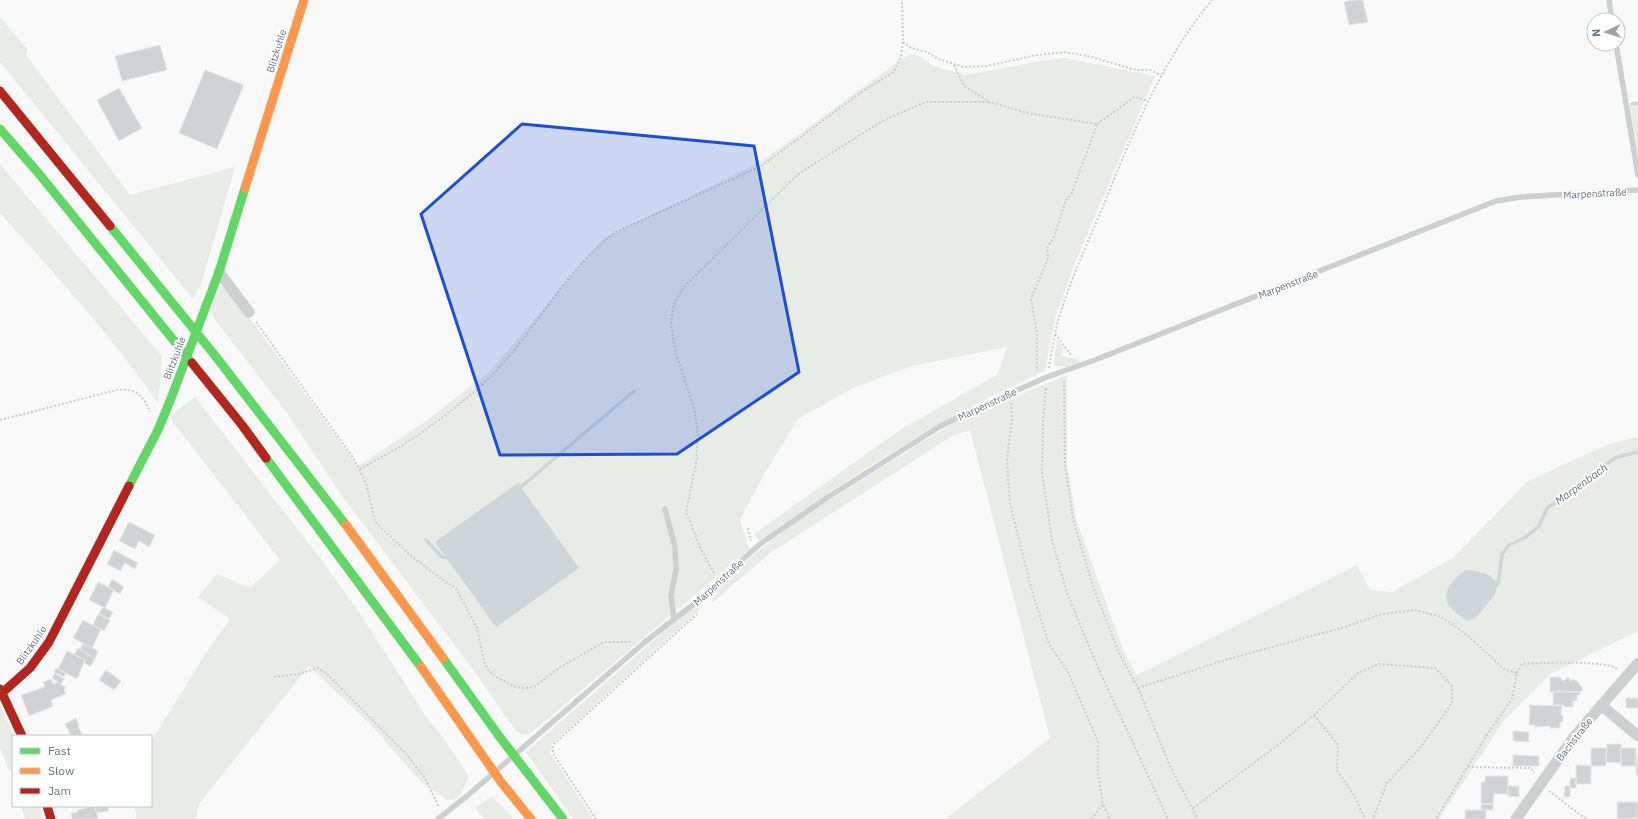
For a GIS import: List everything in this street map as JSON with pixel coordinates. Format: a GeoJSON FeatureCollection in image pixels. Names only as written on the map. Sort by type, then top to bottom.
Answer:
{"type":"FeatureCollection","features":[{"type":"Feature","properties":{"kind":"main road","name":"Blitzkuhle"},"geometry":{"type":"LineString","coordinates":[[1,691],[30,668],[49,642],[158,430],[219,272],[304,0]]}},
{"type":"Feature","properties":{"kind":"main road"},"geometry":{"type":"LineString","coordinates":[[0,91],[213,353],[341,518],[562,819]]}},
{"type":"Feature","properties":{"kind":"main road"},"geometry":{"type":"LineString","coordinates":[[0,129],[45,181],[242,425],[424,671],[501,782],[531,819]]}},
{"type":"Feature","properties":{"kind":"main road"},"geometry":{"type":"LineString","coordinates":[[1,691],[22,735]]}},
{"type":"Feature","properties":{"kind":"main road"},"geometry":{"type":"LineString","coordinates":[[47,807],[51,819]]}},
{"type":"Feature","properties":{"kind":"street"},"geometry":{"type":"LineString","coordinates":[[219,272],[249,312]]}},
{"type":"Feature","properties":{"kind":"street","name":"Bachstraße"},"geometry":{"type":"LineString","coordinates":[[1516,819],[1574,737],[1638,663]]}},
{"type":"Feature","properties":{"kind":"street"},"geometry":{"type":"LineString","coordinates":[[1601,705],[1638,736]]}},
{"type":"Feature","properties":{"kind":"lane"},"geometry":{"type":"LineString","coordinates":[[1609,0],[1611,12]]}},
{"type":"Feature","properties":{"kind":"lane"},"geometry":{"type":"LineString","coordinates":[[1617,52],[1638,174]]}},
{"type":"Feature","properties":{"kind":"lane","name":"Marpenstraße"},"geometry":{"type":"LineString","coordinates":[[440,817],[467,796],[645,642],[704,596],[718,581],[760,544],[824,499],[962,414],[1064,370],[1206,316],[1496,201],[1521,197],[1638,190]]}},
{"type":"Feature","properties":{"kind":"lane"},"geometry":{"type":"LineString","coordinates":[[665,509],[675,547],[676,569],[671,596],[674,620]]}},
{"type":"Feature","properties":{"kind":"path"},"geometry":{"type":"LineString","coordinates":[[360,469],[417,435],[475,390],[507,358],[541,313],[602,242],[614,233],[761,166],[862,91],[891,74],[896,68],[901,56],[904,42],[902,0]]}},
{"type":"Feature","properties":{"kind":"path"},"geometry":{"type":"LineString","coordinates":[[1168,819],[1095,661],[1066,590],[1052,540],[1042,473],[1042,421],[1047,377],[1055,334],[1060,314],[1074,276],[1148,101],[1185,36],[1212,0]]}},
{"type":"Feature","properties":{"kind":"path"},"geometry":{"type":"LineString","coordinates":[[904,42],[911,48],[927,52],[938,59],[964,67],[986,66],[1037,55],[1068,52],[1092,57],[1136,70],[1150,70],[1161,76]]}},
{"type":"Feature","properties":{"kind":"path"},"geometry":{"type":"LineString","coordinates":[[954,65],[964,86],[990,102],[1028,113],[1097,124]]}},
{"type":"Feature","properties":{"kind":"path"},"geometry":{"type":"LineString","coordinates":[[1039,380],[1037,333],[1031,300],[1048,258],[1047,248],[1054,237],[1066,200],[1072,192],[1097,124],[1135,97],[1148,101]]}},
{"type":"Feature","properties":{"kind":"path"},"geometry":{"type":"LineString","coordinates":[[718,581],[701,549],[686,512],[696,463],[698,433],[694,408],[675,350],[671,324],[673,308],[678,296],[685,286],[798,174],[884,120],[926,102],[990,102]]}},
{"type":"Feature","properties":{"kind":"path"},"geometry":{"type":"LineString","coordinates":[[249,312],[360,469],[366,483],[375,522],[410,555],[441,579],[456,588],[477,628],[485,665],[490,672],[514,686],[534,688],[558,668],[604,642],[645,642]]}},
{"type":"Feature","properties":{"kind":"path"},"geometry":{"type":"LineString","coordinates":[[1055,334],[1072,356]]}},
{"type":"Feature","properties":{"kind":"path"},"geometry":{"type":"LineString","coordinates":[[1064,370],[1065,464],[1073,519],[1092,584],[1119,653],[1138,688],[1170,766],[1198,819]]}},
{"type":"Feature","properties":{"kind":"path"},"geometry":{"type":"LineString","coordinates":[[0,420],[124,389],[133,390],[142,397],[158,430]]}},
{"type":"Feature","properties":{"kind":"path"},"geometry":{"type":"LineString","coordinates":[[1012,392],[1012,419],[1007,460],[1010,504],[1032,591],[1049,644],[1068,672],[1098,742],[1098,774],[1103,804],[1110,819]]}},
{"type":"Feature","properties":{"kind":"path"},"geometry":{"type":"LineString","coordinates":[[1138,688],[1225,660],[1345,627],[1382,614],[1415,610],[1441,617],[1458,628],[1476,643],[1504,670],[1517,673]]}},
{"type":"Feature","properties":{"kind":"path"},"geometry":{"type":"LineString","coordinates":[[596,819],[554,755],[552,748],[554,744],[700,612]]}},
{"type":"Feature","properties":{"kind":"path"},"geometry":{"type":"LineString","coordinates":[[1436,819],[1512,699],[1517,673],[1522,664],[1552,663],[1614,666],[1625,677]]}},
{"type":"Feature","properties":{"kind":"path"},"geometry":{"type":"LineString","coordinates":[[1193,808],[1278,745],[1314,715],[1358,673],[1379,664],[1435,668],[1452,686],[1452,703],[1421,747],[1387,783],[1373,819]]}},
{"type":"Feature","properties":{"kind":"path"},"geometry":{"type":"LineString","coordinates":[[274,677],[300,674],[318,668],[326,673],[407,755],[425,778],[440,817]]}},
{"type":"Feature","properties":{"kind":"path"},"geometry":{"type":"LineString","coordinates":[[1314,715],[1338,745],[1337,770],[1355,797],[1365,819]]}},
{"type":"Feature","properties":{"kind":"path"},"geometry":{"type":"LineString","coordinates":[[1468,767],[1530,768],[1540,784],[1586,819]]}},
{"type":"Feature","properties":{"kind":"path"},"geometry":{"type":"LineString","coordinates":[[1092,819],[1103,804]]}},
{"type":"Feature","properties":{"kind":"highlighted area"},"geometry":{"type":"Polygon","coordinates":[[[522,124],[754,146],[799,372],[677,454],[500,455],[421,214],[522,124]]]}},
{"type":"Feature","properties":{"kind":"shaded area"},"geometry":{"type":"Polygon","coordinates":[[[0,17],[28,50],[26,55],[130,195],[235,167],[201,285],[193,299],[0,62],[0,17]]]}},
{"type":"Feature","properties":{"kind":"shaded area"},"geometry":{"type":"Polygon","coordinates":[[[909,54],[914,54],[921,57],[933,66],[965,75],[1064,58],[1155,76],[1075,263],[1055,318],[1045,371],[970,408],[898,449],[759,541],[754,534],[900,430],[998,374],[1007,347],[912,366],[855,387],[798,419],[763,476],[740,520],[749,549],[531,733],[523,735],[516,731],[471,667],[342,496],[284,409],[213,317],[212,308],[220,287],[226,286],[358,466],[425,422],[490,371],[604,238],[762,161],[909,54]]]}},
{"type":"Feature","properties":{"kind":"shaded area"},"geometry":{"type":"Polygon","coordinates":[[[1638,103],[1638,157],[1629,105],[1638,103]]]}},
{"type":"Feature","properties":{"kind":"shaded area"},"geometry":{"type":"Polygon","coordinates":[[[0,164],[162,356],[158,403],[102,329],[0,213],[0,164]]]}},
{"type":"Feature","properties":{"kind":"shaded area"},"geometry":{"type":"Polygon","coordinates":[[[1057,340],[1063,347],[1061,356],[1078,359],[1080,362],[1067,367],[1053,365],[1057,340]]]}},
{"type":"Feature","properties":{"kind":"shaded area"},"geometry":{"type":"Polygon","coordinates":[[[1067,375],[1067,464],[1076,519],[1124,652],[1137,675],[1357,565],[1370,590],[1392,592],[1453,558],[1528,481],[1609,444],[1638,437],[1638,631],[1550,674],[1503,722],[1439,819],[945,819],[1050,738],[970,430],[952,436],[770,553],[712,603],[712,599],[723,583],[757,552],[791,525],[818,507],[956,421],[1067,375]]]}},
{"type":"Feature","properties":{"kind":"shaded area"},"geometry":{"type":"Polygon","coordinates":[[[195,397],[320,558],[359,612],[427,718],[444,739],[469,776],[460,796],[453,800],[446,799],[421,782],[373,727],[309,666],[199,804],[196,819],[135,819],[137,818],[134,807],[152,807],[152,739],[208,650],[230,619],[198,597],[217,574],[250,588],[280,560],[169,417],[195,397]]]}},
{"type":"Feature","properties":{"kind":"shaded area"},"geometry":{"type":"Polygon","coordinates":[[[518,483],[579,568],[496,627],[435,542],[518,483]]]}},
{"type":"Feature","properties":{"kind":"shaded area"},"geometry":{"type":"Polygon","coordinates":[[[1466,570],[1484,573],[1498,584],[1495,594],[1476,618],[1467,621],[1452,609],[1446,599],[1448,589],[1451,584],[1466,570]]]}},
{"type":"Feature","properties":{"kind":"shaded area"},"geometry":{"type":"Polygon","coordinates":[[[702,607],[551,745],[550,753],[593,819],[573,819],[526,752],[684,614],[692,609],[702,607]]]}},
{"type":"Feature","properties":{"kind":"shaded area"},"geometry":{"type":"Polygon","coordinates":[[[0,704],[14,735],[12,735],[12,770],[9,770],[0,748],[0,704]]]}},
{"type":"Feature","properties":{"kind":"shaded area"},"geometry":{"type":"Polygon","coordinates":[[[492,796],[514,819],[485,819],[475,808],[492,796]]]}},
{"type":"Feature","properties":{"kind":"shaded area"},"geometry":{"type":"Polygon","coordinates":[[[21,807],[40,807],[43,819],[25,819],[21,807]]]}},
{"type":"Feature","properties":{"kind":"building"},"geometry":{"type":"Polygon","coordinates":[[[1363,0],[1368,22],[1349,25],[1344,2],[1363,0]]]}},
{"type":"Feature","properties":{"kind":"building"},"geometry":{"type":"Polygon","coordinates":[[[160,45],[167,70],[122,81],[115,56],[160,45]]]}},
{"type":"Feature","properties":{"kind":"building"},"geometry":{"type":"Polygon","coordinates":[[[205,70],[244,85],[217,149],[179,133],[205,70]]]}},
{"type":"Feature","properties":{"kind":"building"},"geometry":{"type":"Polygon","coordinates":[[[119,88],[142,128],[119,141],[97,100],[119,88]]]}},
{"type":"Feature","properties":{"kind":"building"},"geometry":{"type":"Polygon","coordinates":[[[129,522],[155,535],[149,547],[139,541],[135,549],[119,541],[129,522]]]}},
{"type":"Feature","properties":{"kind":"building"},"geometry":{"type":"Polygon","coordinates":[[[114,550],[138,563],[135,569],[125,563],[120,571],[107,564],[114,550]]]}},
{"type":"Feature","properties":{"kind":"building"},"geometry":{"type":"Polygon","coordinates":[[[112,579],[124,587],[120,594],[108,587],[112,579]]]}},
{"type":"Feature","properties":{"kind":"building"},"geometry":{"type":"Polygon","coordinates":[[[98,582],[114,590],[105,608],[89,600],[98,582]]]}},
{"type":"Feature","properties":{"kind":"building"},"geometry":{"type":"Polygon","coordinates":[[[103,607],[113,612],[109,619],[99,614],[103,607]]]}},
{"type":"Feature","properties":{"kind":"building"},"geometry":{"type":"Polygon","coordinates":[[[98,614],[110,620],[104,631],[93,625],[98,614]]]}},
{"type":"Feature","properties":{"kind":"building"},"geometry":{"type":"Polygon","coordinates":[[[83,620],[101,629],[92,648],[73,638],[83,620]]]}},
{"type":"Feature","properties":{"kind":"building"},"geometry":{"type":"Polygon","coordinates":[[[83,643],[98,651],[95,659],[80,649],[83,643]]]}},
{"type":"Feature","properties":{"kind":"building"},"geometry":{"type":"Polygon","coordinates":[[[78,648],[95,659],[90,667],[84,662],[85,660],[74,655],[78,648]]]}},
{"type":"Feature","properties":{"kind":"building"},"geometry":{"type":"Polygon","coordinates":[[[67,651],[85,660],[77,679],[58,669],[67,651]]]}},
{"type":"Feature","properties":{"kind":"building"},"geometry":{"type":"Polygon","coordinates":[[[56,668],[66,673],[64,677],[54,672],[56,668]]]}},
{"type":"Feature","properties":{"kind":"building"},"geometry":{"type":"Polygon","coordinates":[[[106,670],[121,681],[114,690],[99,680],[106,670]]]}},
{"type":"Feature","properties":{"kind":"building"},"geometry":{"type":"Polygon","coordinates":[[[55,673],[64,679],[61,684],[52,678],[55,673]]]}},
{"type":"Feature","properties":{"kind":"building"},"geometry":{"type":"Polygon","coordinates":[[[1550,677],[1560,677],[1563,681],[1568,677],[1571,681],[1572,679],[1577,681],[1583,689],[1580,692],[1550,692],[1550,677]]]}},
{"type":"Feature","properties":{"kind":"building"},"geometry":{"type":"Polygon","coordinates":[[[51,679],[53,684],[58,682],[66,688],[64,689],[66,694],[51,700],[53,706],[29,716],[21,695],[45,687],[43,682],[51,679]]]}},
{"type":"Feature","properties":{"kind":"building"},"geometry":{"type":"Polygon","coordinates":[[[1553,691],[1580,692],[1580,695],[1577,695],[1577,701],[1573,701],[1573,707],[1564,707],[1564,705],[1553,705],[1553,691]]]}},
{"type":"Feature","properties":{"kind":"building"},"geometry":{"type":"Polygon","coordinates":[[[1626,698],[1638,698],[1638,708],[1626,708],[1626,698]]]}},
{"type":"Feature","properties":{"kind":"building"},"geometry":{"type":"Polygon","coordinates":[[[1530,705],[1562,706],[1561,715],[1563,715],[1563,722],[1560,722],[1560,728],[1550,728],[1550,726],[1535,727],[1535,725],[1529,725],[1530,705]]]}},
{"type":"Feature","properties":{"kind":"building"},"geometry":{"type":"Polygon","coordinates":[[[76,718],[82,735],[70,735],[65,724],[76,718]]]}},
{"type":"Feature","properties":{"kind":"building"},"geometry":{"type":"Polygon","coordinates":[[[1513,731],[1529,732],[1529,742],[1513,741],[1513,731]]]}},
{"type":"Feature","properties":{"kind":"building"},"geometry":{"type":"Polygon","coordinates":[[[1607,744],[1621,744],[1621,763],[1606,762],[1607,744]]]}},
{"type":"Feature","properties":{"kind":"building"},"geometry":{"type":"Polygon","coordinates":[[[1591,748],[1606,748],[1606,766],[1591,766],[1591,748]]]}},
{"type":"Feature","properties":{"kind":"building"},"geometry":{"type":"Polygon","coordinates":[[[1621,748],[1636,748],[1636,766],[1621,766],[1621,748]]]}},
{"type":"Feature","properties":{"kind":"building"},"geometry":{"type":"Polygon","coordinates":[[[1513,755],[1539,756],[1539,766],[1513,766],[1513,755]]]}},
{"type":"Feature","properties":{"kind":"building"},"geometry":{"type":"Polygon","coordinates":[[[1636,757],[1638,757],[1638,775],[1636,775],[1636,757]]]}},
{"type":"Feature","properties":{"kind":"building"},"geometry":{"type":"Polygon","coordinates":[[[1576,765],[1591,766],[1591,784],[1576,784],[1576,765]]]}},
{"type":"Feature","properties":{"kind":"building"},"geometry":{"type":"Polygon","coordinates":[[[1485,776],[1508,776],[1508,794],[1494,794],[1493,804],[1481,804],[1481,782],[1485,782],[1485,776]]]}},
{"type":"Feature","properties":{"kind":"building"},"geometry":{"type":"Polygon","coordinates":[[[1570,778],[1576,778],[1576,788],[1570,788],[1570,778]]]}},
{"type":"Feature","properties":{"kind":"building"},"geometry":{"type":"Polygon","coordinates":[[[1508,786],[1519,786],[1519,797],[1508,796],[1508,786]]]}},
{"type":"Feature","properties":{"kind":"building"},"geometry":{"type":"Polygon","coordinates":[[[1565,786],[1570,786],[1570,797],[1564,797],[1565,786]]]}},
{"type":"Feature","properties":{"kind":"building"},"geometry":{"type":"Polygon","coordinates":[[[1617,802],[1638,802],[1638,818],[1617,819],[1617,802]]]}},
{"type":"Feature","properties":{"kind":"building"},"geometry":{"type":"Polygon","coordinates":[[[1481,804],[1493,804],[1493,810],[1481,810],[1481,804]]]}},
{"type":"Feature","properties":{"kind":"building"},"geometry":{"type":"Polygon","coordinates":[[[95,807],[98,819],[72,819],[71,813],[78,812],[77,810],[95,807]]]}},
{"type":"Feature","properties":{"kind":"building"},"geometry":{"type":"Polygon","coordinates":[[[95,807],[108,807],[109,811],[96,813],[95,807]]]}},
{"type":"Feature","properties":{"kind":"building"},"geometry":{"type":"Polygon","coordinates":[[[1465,810],[1486,810],[1486,819],[1465,819],[1465,810]]]}},
{"type":"Feature","properties":{"kind":"waterway"},"geometry":{"type":"LineString","coordinates":[[1632,104],[1638,103]]}},
{"type":"Feature","properties":{"kind":"waterway"},"geometry":{"type":"LineString","coordinates":[[520,492],[521,487],[634,391]]}},
{"type":"Feature","properties":{"kind":"waterway","name":"Marpenbach"},"geometry":{"type":"LineString","coordinates":[[1498,584],[1502,554],[1509,545],[1526,537],[1539,526],[1547,508],[1570,493],[1577,485],[1617,457],[1638,452]]}},
{"type":"Feature","properties":{"kind":"waterway"},"geometry":{"type":"LineString","coordinates":[[426,540],[442,557],[451,558]]}},
{"type":"Feature","properties":{"kind":"traffic: fast"},"geometry":{"type":"LineString","coordinates":[[0,129],[40,175],[192,363]]}},
{"type":"Feature","properties":{"kind":"traffic: fast"},"geometry":{"type":"LineString","coordinates":[[129,486],[158,430],[170,401],[219,272],[245,188]]}},
{"type":"Feature","properties":{"kind":"traffic: fast"},"geometry":{"type":"LineString","coordinates":[[110,226],[213,353],[346,525]]}},
{"type":"Feature","properties":{"kind":"traffic: fast"},"geometry":{"type":"LineString","coordinates":[[266,458],[421,667]]}},
{"type":"Feature","properties":{"kind":"traffic: fast"},"geometry":{"type":"LineString","coordinates":[[443,658],[499,736],[563,819]]}},
{"type":"Feature","properties":{"kind":"traffic: slow"},"geometry":{"type":"LineString","coordinates":[[245,188],[304,0]]}},
{"type":"Feature","properties":{"kind":"traffic: slow"},"geometry":{"type":"LineString","coordinates":[[346,525],[443,658]]}},
{"type":"Feature","properties":{"kind":"traffic: slow"},"geometry":{"type":"LineString","coordinates":[[421,667],[501,782],[531,819]]}},
{"type":"Feature","properties":{"kind":"traffic: jam"},"geometry":{"type":"LineString","coordinates":[[0,91],[110,226]]}},
{"type":"Feature","properties":{"kind":"traffic: jam"},"geometry":{"type":"LineString","coordinates":[[192,363],[242,425],[266,458]]}},
{"type":"Feature","properties":{"kind":"traffic: jam"},"geometry":{"type":"LineString","coordinates":[[2,693],[30,668],[49,642],[129,486]]}},
{"type":"Feature","properties":{"kind":"traffic: jam"},"geometry":{"type":"LineString","coordinates":[[0,689],[22,735]]}},
{"type":"Feature","properties":{"kind":"traffic: jam"},"geometry":{"type":"LineString","coordinates":[[47,807],[51,819]]}}]}
